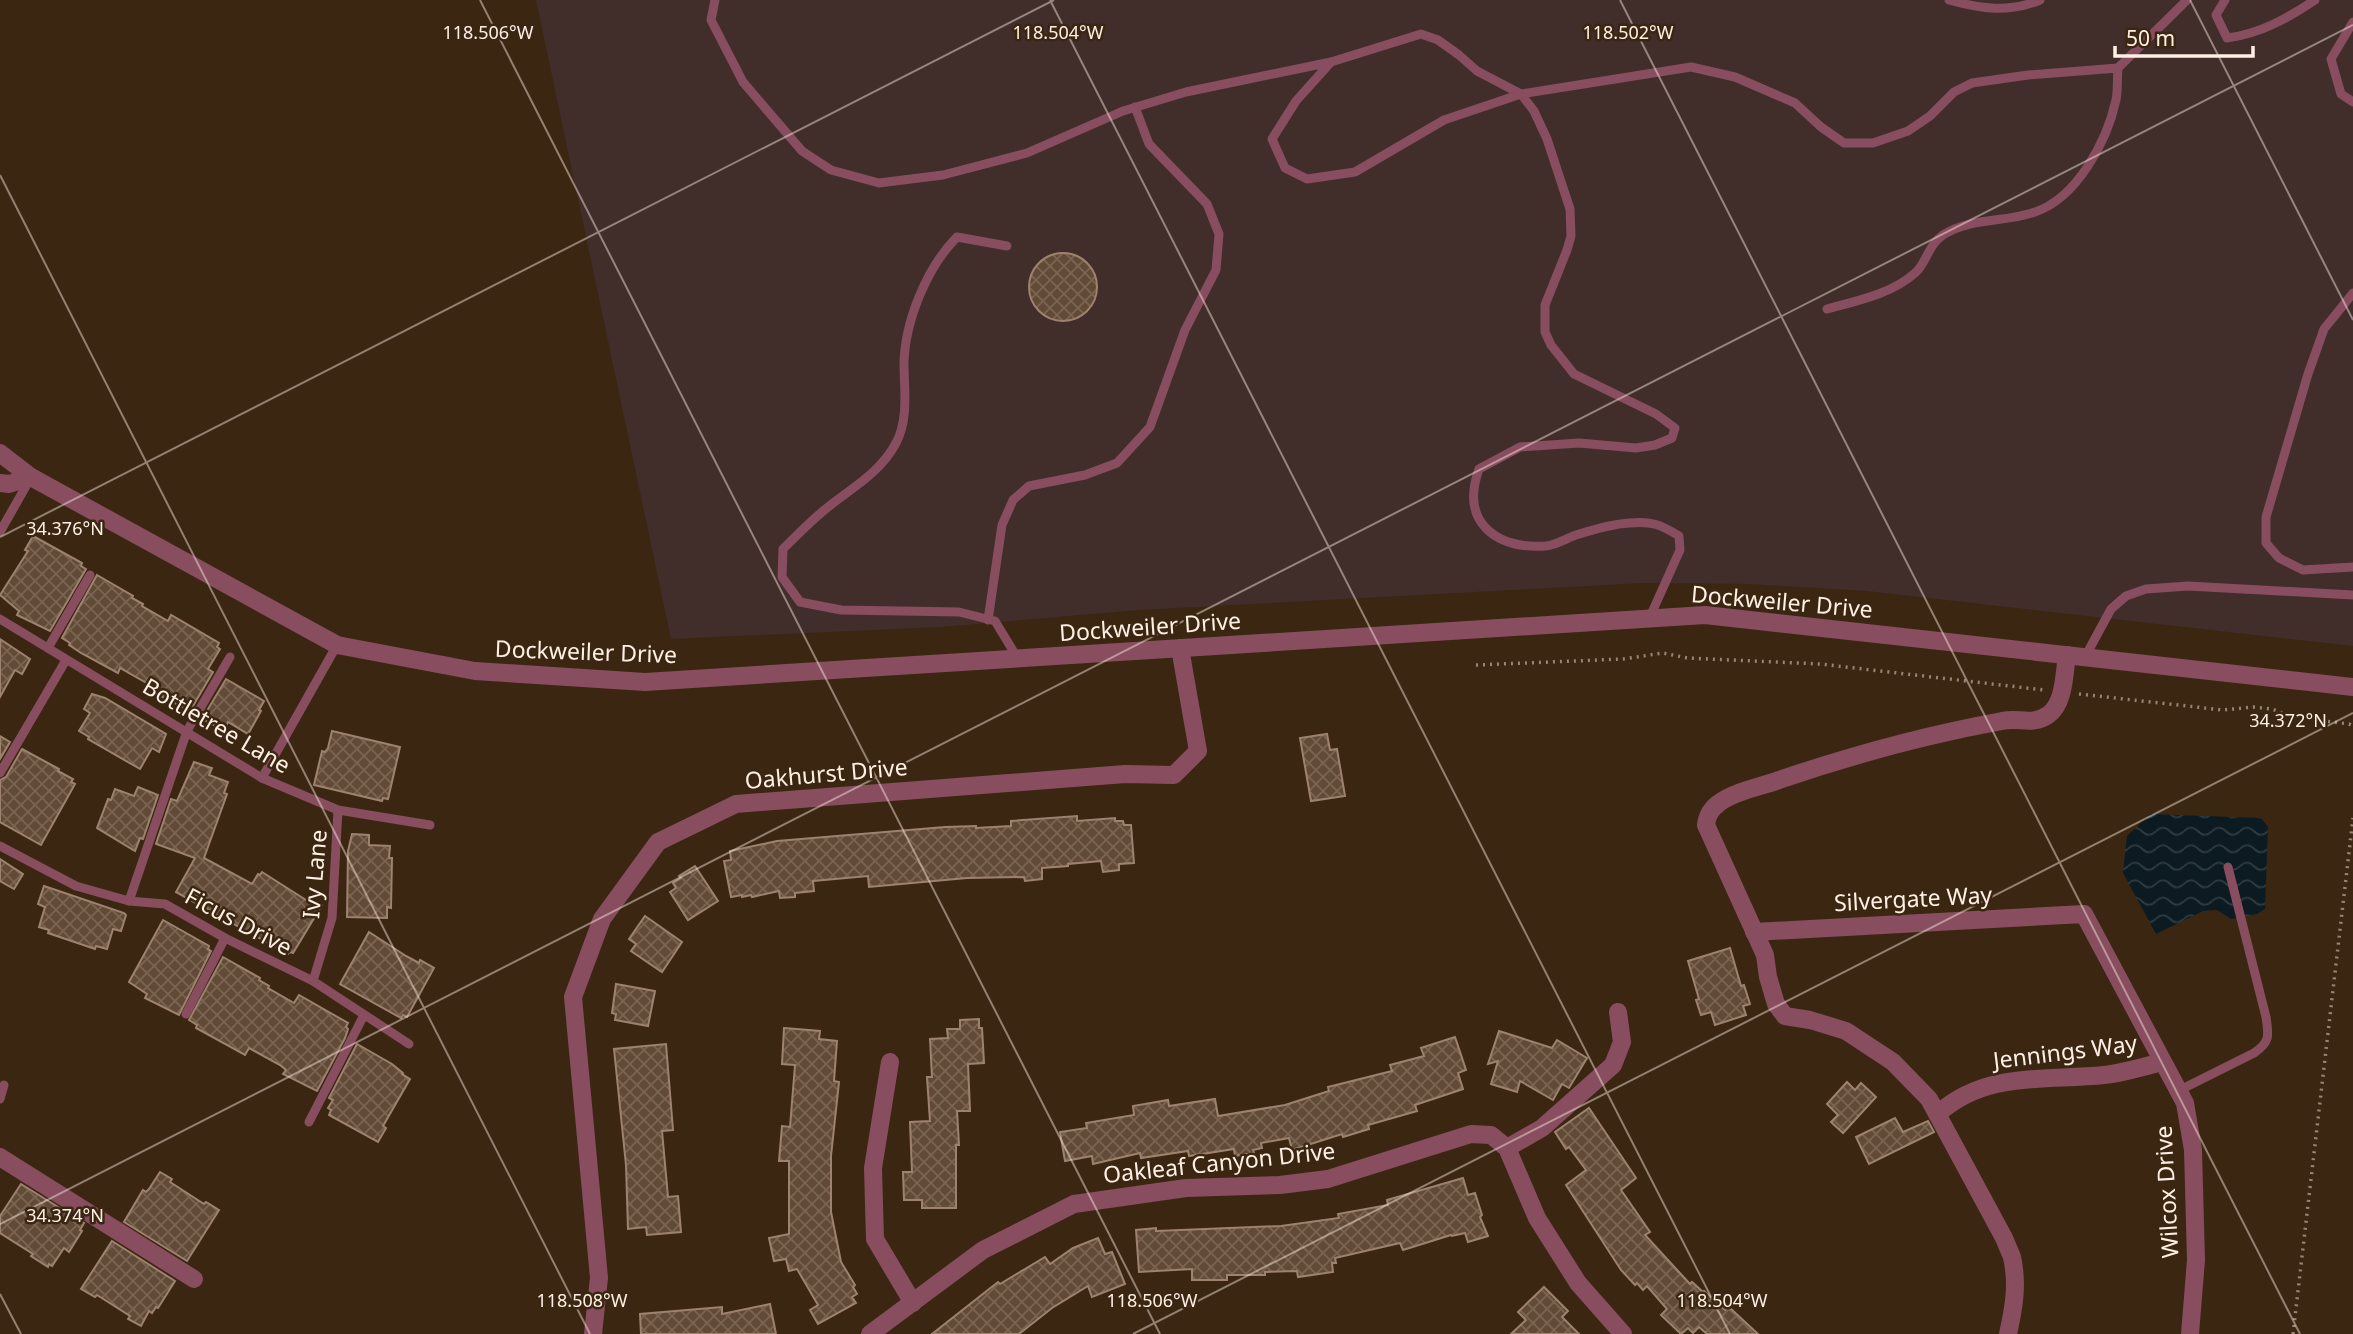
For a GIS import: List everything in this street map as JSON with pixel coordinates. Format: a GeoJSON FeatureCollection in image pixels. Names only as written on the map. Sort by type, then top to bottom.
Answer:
{"type":"FeatureCollection","features":[{"type":"Feature","properties":{"kind":"street","name":"Dockweiler Drive"},"geometry":{"type":"LineString","coordinates":[[0,453],[31,477],[337,645],[475,671],[645,682],[1704,615],[2353,687]]}},
{"type":"Feature","properties":{"kind":"street"},"geometry":{"type":"LineString","coordinates":[[0,484],[31,477]]}},
{"type":"Feature","properties":{"kind":"street","name":"Oakhurst Drive"},"geometry":{"type":"LineString","coordinates":[[593,1334],[599,1278],[573,997],[602,919],[658,842],[736,804],[1125,774],[1174,775],[1198,751],[1180,648]]}},
{"type":"Feature","properties":{"kind":"street"},"geometry":{"type":"LineString","coordinates":[[2008,1334],[2016,1292],[2012,1258],[1939,1113],[1905,1073],[1858,1038],[1829,1025],[1785,1016],[1776,1004],[1765,956],[1706,825],[1707,816],[1720,803],[1735,795],[1818,767],[1910,740],[2006,720],[2030,723],[2047,716],[2056,707],[2061,692],[2067,655]]}},
{"type":"Feature","properties":{"kind":"street","name":"Silvergate Way"},"geometry":{"type":"LineString","coordinates":[[1754,932],[2074,913]]}},
{"type":"Feature","properties":{"kind":"street","name":"Wilcox Drive"},"geometry":{"type":"LineString","coordinates":[[2074,913],[2084,914],[2185,1103],[2193,1150],[2196,1260],[2190,1334]]}},
{"type":"Feature","properties":{"kind":"street"},"geometry":{"type":"LineString","coordinates":[[1618,1012],[1622,1042],[1614,1065],[1542,1128],[1507,1148],[1537,1218],[1578,1283],[1621,1333]]}},
{"type":"Feature","properties":{"kind":"street"},"geometry":{"type":"LineString","coordinates":[[890,1062],[873,1168],[875,1239],[913,1303]]}},
{"type":"Feature","properties":{"kind":"street","name":"Jennings Way"},"geometry":{"type":"LineString","coordinates":[[1939,1113],[1964,1095],[1997,1082],[2105,1075],[2162,1062]]}},
{"type":"Feature","properties":{"kind":"street","name":"Oakleaf Canyon Drive"},"geometry":{"type":"LineString","coordinates":[[870,1334],[983,1250],[1074,1204],[1186,1188],[1280,1185],[1328,1179],[1471,1134],[1492,1135],[1507,1148]]}},
{"type":"Feature","properties":{"kind":"street"},"geometry":{"type":"LineString","coordinates":[[0,1157],[194,1279]]}},
{"type":"Feature","properties":{"kind":"lane"},"geometry":{"type":"LineString","coordinates":[[715,0],[711,20],[743,82],[802,151],[831,170],[879,183],[943,175],[994,163],[1027,153],[1135,107],[1219,84],[1331,62],[1421,34],[1438,40],[1477,71],[1521,94],[1534,111],[1548,139],[1570,209],[1571,236],[1545,305],[1545,332],[1574,374],[1656,414],[1675,428],[1672,438],[1655,445],[1636,448],[1579,443],[1520,447],[1479,469],[1473,496],[1475,514],[1483,528],[1507,542],[1548,546],[1577,535],[1626,523],[1657,523],[1679,536],[1680,550],[1649,619]]}},
{"type":"Feature","properties":{"kind":"lane"},"geometry":{"type":"LineString","coordinates":[[1949,0],[1980,9],[2021,8],[2040,0]]}},
{"type":"Feature","properties":{"kind":"lane"},"geometry":{"type":"LineString","coordinates":[[1331,62],[1296,101],[1272,139],[1285,168],[1307,179],[1354,172],[1444,121],[1521,94],[1691,67],[1735,77],[1795,103],[1821,127],[1844,143],[1873,143],[1908,131],[1930,116],[1954,92],[1972,83],[2028,75],[2118,68],[2187,0]]}},
{"type":"Feature","properties":{"kind":"lane"},"geometry":{"type":"LineString","coordinates":[[2225,0],[2216,15],[2227,38],[2244,36],[2287,18],[2315,0]]}},
{"type":"Feature","properties":{"kind":"lane"},"geometry":{"type":"LineString","coordinates":[[2353,22],[2331,59],[2341,94],[2353,102]]}},
{"type":"Feature","properties":{"kind":"lane"},"geometry":{"type":"LineString","coordinates":[[1827,309],[1872,296],[1918,272],[1927,253],[1940,237],[1961,226],[2035,212],[2056,201],[2085,173],[2102,140],[2116,99],[2118,68]]}},
{"type":"Feature","properties":{"kind":"lane"},"geometry":{"type":"LineString","coordinates":[[988,620],[1002,525],[1013,500],[1029,486],[1085,475],[1117,463],[1150,427],[1185,330],[1216,270],[1219,234],[1207,204],[1149,144],[1135,107]]}},
{"type":"Feature","properties":{"kind":"lane"},"geometry":{"type":"LineString","coordinates":[[1007,246],[957,237],[943,251],[910,318],[904,362],[907,399],[897,441],[871,477],[824,511],[783,549],[782,577],[800,602],[841,610],[959,612],[995,621],[1018,659]]}},
{"type":"Feature","properties":{"kind":"lane"},"geometry":{"type":"LineString","coordinates":[[2352,298],[2324,328],[2266,517],[2266,543],[2279,558],[2303,570],[2353,567]]}},
{"type":"Feature","properties":{"kind":"lane"},"geometry":{"type":"LineString","coordinates":[[0,532],[31,477]]}},
{"type":"Feature","properties":{"kind":"lane"},"geometry":{"type":"LineString","coordinates":[[48,649],[90,575]]}},
{"type":"Feature","properties":{"kind":"lane"},"geometry":{"type":"LineString","coordinates":[[2085,657],[2110,609],[2126,596],[2146,589],[2188,586],[2353,594]]}},
{"type":"Feature","properties":{"kind":"lane","name":"Bottletree Lane"},"geometry":{"type":"LineString","coordinates":[[0,619],[261,778],[338,810],[430,825]]}},
{"type":"Feature","properties":{"kind":"lane"},"geometry":{"type":"LineString","coordinates":[[261,778],[337,645]]}},
{"type":"Feature","properties":{"kind":"lane"},"geometry":{"type":"LineString","coordinates":[[129,901],[187,731],[230,657]]}},
{"type":"Feature","properties":{"kind":"lane"},"geometry":{"type":"LineString","coordinates":[[0,773],[66,660]]}},
{"type":"Feature","properties":{"kind":"lane","name":"Ivy Lane"},"geometry":{"type":"LineString","coordinates":[[313,981],[332,918],[338,810]]}},
{"type":"Feature","properties":{"kind":"lane","name":"Ficus Drive"},"geometry":{"type":"LineString","coordinates":[[0,846],[75,886],[129,901],[165,904],[225,938],[313,981],[409,1044]]}},
{"type":"Feature","properties":{"kind":"lane"},"geometry":{"type":"LineString","coordinates":[[2178,1091],[2254,1054],[2265,1046],[2268,1033],[2228,867]]}},
{"type":"Feature","properties":{"kind":"lane"},"geometry":{"type":"LineString","coordinates":[[186,1014],[225,938]]}},
{"type":"Feature","properties":{"kind":"lane"},"geometry":{"type":"LineString","coordinates":[[309,1122],[364,1015]]}},
{"type":"Feature","properties":{"kind":"lane"},"geometry":{"type":"LineString","coordinates":[[0,1099],[4,1085]]}},
{"type":"Feature","properties":{"kind":"path"},"geometry":{"type":"LineString","coordinates":[[1476,664],[1623,659],[1663,653],[1687,658],[1820,664],[2223,710],[2253,707],[2272,709],[2292,717],[2351,725]]}},
{"type":"Feature","properties":{"kind":"path"},"geometry":{"type":"LineString","coordinates":[[2293,1334],[2353,818]]}},
{"type":"Feature","properties":{"kind":"shaded area"},"geometry":{"type":"Polygon","coordinates":[[[536,0],[2353,0],[2353,646],[1867,591],[1750,584],[1643,583],[1139,610],[941,627],[671,639],[536,0]]]}},
{"type":"Feature","properties":{"kind":"water"},"geometry":{"type":"Polygon","coordinates":[[[2150,814],[2261,818],[2268,827],[2265,909],[2257,914],[2231,919],[2217,910],[2203,911],[2156,934],[2123,873],[2127,836],[2150,814]]]}},
{"type":"Feature","properties":{"kind":"building"},"geometry":{"type":"Polygon","coordinates":[[[1063,253],[1076,256],[1087,263],[1094,274],[1097,287],[1094,300],[1087,311],[1076,318],[1063,321],[1050,318],[1039,311],[1032,300],[1029,287],[1032,274],[1039,263],[1050,256],[1063,253]]]}},
{"type":"Feature","properties":{"kind":"building"},"geometry":{"type":"Polygon","coordinates":[[[33,536],[82,563],[81,566],[86,569],[50,631],[17,615],[19,611],[0,595],[28,551],[25,550],[33,536]]]}},
{"type":"Feature","properties":{"kind":"building"},"geometry":{"type":"Polygon","coordinates":[[[97,575],[168,621],[171,615],[219,643],[217,647],[220,649],[208,669],[213,672],[190,711],[154,693],[157,689],[120,668],[118,673],[81,653],[62,638],[97,575]]]}},
{"type":"Feature","properties":{"kind":"building"},"geometry":{"type":"Polygon","coordinates":[[[0,639],[30,659],[22,674],[15,670],[0,697],[0,639]]]}},
{"type":"Feature","properties":{"kind":"building"},"geometry":{"type":"Polygon","coordinates":[[[226,679],[264,701],[248,734],[228,722],[225,728],[202,719],[226,679]]]}},
{"type":"Feature","properties":{"kind":"building"},"geometry":{"type":"Polygon","coordinates":[[[92,694],[105,698],[166,734],[159,752],[152,748],[140,769],[79,731],[90,713],[84,709],[92,694]]]}},
{"type":"Feature","properties":{"kind":"building"},"geometry":{"type":"Polygon","coordinates":[[[332,731],[400,747],[388,799],[383,798],[382,801],[314,785],[322,751],[325,752],[328,748],[332,731]]]}},
{"type":"Feature","properties":{"kind":"building"},"geometry":{"type":"Polygon","coordinates":[[[1327,734],[1330,750],[1337,749],[1345,796],[1311,801],[1300,738],[1327,734]]]}},
{"type":"Feature","properties":{"kind":"building"},"geometry":{"type":"Polygon","coordinates":[[[0,736],[10,742],[0,759],[0,736]]]}},
{"type":"Feature","properties":{"kind":"building"},"geometry":{"type":"Polygon","coordinates":[[[22,749],[59,769],[58,771],[73,779],[71,782],[75,784],[41,845],[0,822],[0,780],[6,777],[22,749]]]}},
{"type":"Feature","properties":{"kind":"building"},"geometry":{"type":"Polygon","coordinates":[[[194,762],[212,768],[209,775],[228,782],[224,793],[227,794],[204,858],[252,884],[262,872],[306,900],[308,897],[322,905],[293,953],[288,954],[176,892],[195,858],[156,844],[171,799],[177,801],[194,762]]]}},
{"type":"Feature","properties":{"kind":"building"},"geometry":{"type":"Polygon","coordinates":[[[138,787],[158,795],[143,839],[140,838],[135,851],[97,828],[108,799],[111,800],[115,789],[134,796],[138,787]]]}},
{"type":"Feature","properties":{"kind":"building"},"geometry":{"type":"Polygon","coordinates":[[[1077,816],[1077,821],[1115,818],[1115,821],[1123,821],[1124,825],[1131,825],[1134,863],[1119,864],[1119,870],[1103,872],[1101,861],[1042,868],[1042,879],[1025,881],[1024,877],[967,878],[869,887],[868,876],[813,881],[814,891],[780,898],[779,891],[752,897],[731,897],[724,861],[731,860],[730,851],[777,841],[945,827],[1011,826],[1011,821],[1077,816]]]}},
{"type":"Feature","properties":{"kind":"building"},"geometry":{"type":"Polygon","coordinates":[[[352,834],[369,835],[369,845],[390,846],[391,908],[387,907],[387,918],[347,917],[348,851],[352,834]]]}},
{"type":"Feature","properties":{"kind":"building"},"geometry":{"type":"Polygon","coordinates":[[[0,859],[23,874],[14,889],[0,881],[0,859]]]}},
{"type":"Feature","properties":{"kind":"building"},"geometry":{"type":"Polygon","coordinates":[[[695,866],[718,901],[688,920],[670,892],[676,888],[673,883],[681,878],[679,876],[695,866]]]}},
{"type":"Feature","properties":{"kind":"building"},"geometry":{"type":"Polygon","coordinates":[[[44,886],[124,913],[126,915],[121,931],[113,929],[107,949],[96,946],[95,949],[48,933],[49,930],[39,927],[45,907],[38,904],[44,886]]]}},
{"type":"Feature","properties":{"kind":"building"},"geometry":{"type":"Polygon","coordinates":[[[645,916],[682,942],[662,972],[631,951],[636,944],[629,939],[645,916]]]}},
{"type":"Feature","properties":{"kind":"building"},"geometry":{"type":"Polygon","coordinates":[[[163,920],[209,946],[211,951],[179,1015],[145,998],[147,994],[129,982],[163,920]]]}},
{"type":"Feature","properties":{"kind":"building"},"geometry":{"type":"Polygon","coordinates":[[[369,932],[406,956],[434,968],[407,1017],[403,1015],[401,1018],[340,984],[369,932]]]}},
{"type":"Feature","properties":{"kind":"building"},"geometry":{"type":"Polygon","coordinates":[[[1730,948],[1741,986],[1744,985],[1750,1004],[1743,1006],[1746,1015],[1715,1025],[1711,1012],[1701,1015],[1688,961],[1730,948]]]}},
{"type":"Feature","properties":{"kind":"building"},"geometry":{"type":"Polygon","coordinates":[[[223,957],[260,978],[268,988],[294,1003],[299,995],[348,1023],[345,1038],[317,1091],[283,1074],[286,1070],[280,1065],[249,1048],[245,1055],[196,1028],[197,1025],[189,1020],[223,957]]]}},
{"type":"Feature","properties":{"kind":"building"},"geometry":{"type":"Polygon","coordinates":[[[616,984],[655,991],[648,1026],[615,1020],[616,1014],[612,1013],[616,984]]]}},
{"type":"Feature","properties":{"kind":"building"},"geometry":{"type":"Polygon","coordinates":[[[979,1019],[984,1063],[968,1064],[970,1111],[957,1111],[959,1145],[956,1145],[956,1208],[922,1208],[922,1200],[904,1200],[903,1172],[912,1172],[910,1122],[930,1121],[927,1077],[932,1077],[930,1039],[948,1038],[947,1029],[960,1029],[960,1020],[979,1019]]]}},
{"type":"Feature","properties":{"kind":"building"},"geometry":{"type":"Polygon","coordinates":[[[784,1028],[820,1031],[819,1039],[837,1041],[834,1081],[839,1082],[831,1156],[831,1212],[841,1262],[855,1285],[853,1287],[857,1294],[852,1297],[856,1303],[818,1324],[810,1310],[818,1305],[797,1269],[789,1271],[786,1259],[774,1261],[769,1238],[789,1234],[789,1161],[779,1161],[782,1126],[790,1127],[795,1065],[782,1064],[784,1028]]]}},
{"type":"Feature","properties":{"kind":"building"},"geometry":{"type":"Polygon","coordinates":[[[1499,1031],[1552,1048],[1557,1040],[1587,1058],[1569,1088],[1562,1084],[1553,1100],[1520,1081],[1517,1092],[1491,1084],[1498,1061],[1488,1064],[1499,1031]]]}},
{"type":"Feature","properties":{"kind":"building"},"geometry":{"type":"Polygon","coordinates":[[[1455,1037],[1466,1070],[1458,1073],[1463,1089],[1415,1105],[1417,1111],[1368,1125],[1369,1129],[1343,1137],[1342,1134],[1292,1150],[1289,1138],[1261,1143],[1262,1148],[1253,1150],[1254,1153],[1235,1156],[1234,1149],[1189,1156],[1188,1151],[1141,1158],[1140,1153],[1093,1164],[1092,1156],[1065,1161],[1060,1132],[1087,1128],[1086,1123],[1134,1115],[1133,1106],[1168,1100],[1169,1106],[1215,1099],[1218,1116],[1285,1105],[1329,1091],[1328,1087],[1392,1071],[1390,1065],[1424,1056],[1421,1048],[1455,1037]]]}},
{"type":"Feature","properties":{"kind":"building"},"geometry":{"type":"Polygon","coordinates":[[[357,1044],[392,1064],[410,1079],[383,1126],[386,1128],[378,1142],[329,1115],[331,1110],[328,1108],[333,1100],[329,1098],[357,1044]]]}},
{"type":"Feature","properties":{"kind":"building"},"geometry":{"type":"Polygon","coordinates":[[[666,1044],[673,1130],[662,1131],[668,1197],[678,1196],[681,1232],[647,1235],[646,1227],[628,1229],[626,1165],[614,1049],[666,1044]]]}},
{"type":"Feature","properties":{"kind":"building"},"geometry":{"type":"Polygon","coordinates":[[[1847,1082],[1855,1090],[1861,1083],[1876,1097],[1843,1133],[1831,1122],[1838,1115],[1827,1104],[1847,1082]]]}},
{"type":"Feature","properties":{"kind":"building"},"geometry":{"type":"Polygon","coordinates":[[[1589,1108],[1636,1178],[1621,1190],[1650,1232],[1645,1235],[1690,1284],[1692,1282],[1725,1310],[1729,1307],[1758,1334],[1707,1334],[1699,1327],[1693,1333],[1688,1328],[1681,1334],[1661,1315],[1667,1309],[1647,1286],[1643,1290],[1621,1270],[1566,1185],[1586,1170],[1569,1147],[1566,1149],[1555,1132],[1589,1108]]]}},
{"type":"Feature","properties":{"kind":"building"},"geometry":{"type":"Polygon","coordinates":[[[1895,1118],[1903,1132],[1928,1121],[1934,1132],[1869,1164],[1856,1137],[1895,1118]]]}},
{"type":"Feature","properties":{"kind":"building"},"geometry":{"type":"Polygon","coordinates":[[[160,1172],[172,1179],[170,1182],[204,1204],[206,1202],[219,1210],[187,1261],[124,1222],[143,1190],[146,1192],[149,1189],[160,1172]]]}},
{"type":"Feature","properties":{"kind":"building"},"geometry":{"type":"Polygon","coordinates":[[[1463,1178],[1468,1195],[1475,1193],[1482,1215],[1480,1217],[1488,1236],[1468,1242],[1465,1233],[1451,1235],[1403,1250],[1400,1243],[1335,1258],[1336,1263],[1332,1263],[1333,1272],[1298,1277],[1297,1271],[1265,1272],[1265,1275],[1227,1275],[1227,1280],[1192,1280],[1192,1269],[1139,1272],[1136,1230],[1281,1226],[1339,1218],[1338,1214],[1388,1205],[1387,1200],[1463,1178]]]}},
{"type":"Feature","properties":{"kind":"building"},"geometry":{"type":"Polygon","coordinates":[[[21,1184],[84,1223],[69,1252],[64,1248],[52,1266],[49,1264],[48,1267],[0,1233],[0,1216],[21,1184]]]}},
{"type":"Feature","properties":{"kind":"building"},"geometry":{"type":"Polygon","coordinates":[[[1098,1238],[1105,1254],[1112,1252],[1125,1284],[1092,1297],[1088,1286],[1052,1308],[1019,1334],[932,1334],[998,1282],[1000,1284],[1045,1257],[1050,1264],[1073,1248],[1098,1238]]]}},
{"type":"Feature","properties":{"kind":"building"},"geometry":{"type":"Polygon","coordinates":[[[112,1241],[175,1281],[158,1308],[152,1313],[149,1311],[141,1326],[97,1295],[95,1297],[81,1289],[112,1241]]]}},
{"type":"Feature","properties":{"kind":"building"},"geometry":{"type":"Polygon","coordinates":[[[1544,1287],[1568,1311],[1562,1317],[1579,1334],[1511,1334],[1526,1320],[1518,1312],[1544,1287]]]}},
{"type":"Feature","properties":{"kind":"building"},"geometry":{"type":"Polygon","coordinates":[[[770,1304],[776,1334],[641,1334],[640,1314],[722,1307],[722,1314],[770,1304]]]}}]}
